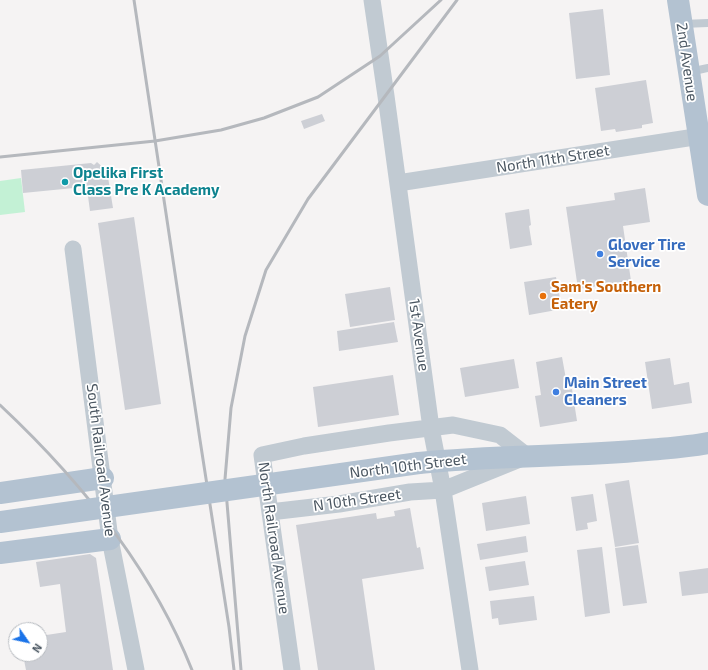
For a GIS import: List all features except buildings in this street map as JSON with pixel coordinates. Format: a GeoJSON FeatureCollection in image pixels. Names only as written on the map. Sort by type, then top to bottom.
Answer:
{"type":"FeatureCollection","features":[{"type":"Feature","properties":{"kind":"main road","name":"2nd Avenue"},"geometry":{"type":"LineString","coordinates":[[678,0],[682,24],[698,70],[708,195]]}},
{"type":"Feature","properties":{"kind":"main road","name":"North 10th Street"},"geometry":{"type":"LineString","coordinates":[[0,522],[428,462],[620,452],[691,446],[708,443]]}},
{"type":"Feature","properties":{"kind":"main road"},"geometry":{"type":"LineString","coordinates":[[0,493],[103,478]]}},
{"type":"Feature","properties":{"kind":"main road"},"geometry":{"type":"LineString","coordinates":[[0,553],[110,539]]}},
{"type":"Feature","properties":{"kind":"street","name":"1st Avenue"},"geometry":{"type":"LineString","coordinates":[[372,0],[431,428],[428,462],[443,490],[470,670]]}},
{"type":"Feature","properties":{"kind":"street","name":"North 11th Street"},"geometry":{"type":"LineString","coordinates":[[398,183],[703,135]]}},
{"type":"Feature","properties":{"kind":"street","name":"South Railroad Avenue"},"geometry":{"type":"LineString","coordinates":[[74,249],[110,539],[136,670]]}},
{"type":"Feature","properties":{"kind":"street","name":"North Railroad Avenue"},"geometry":{"type":"LineString","coordinates":[[292,670],[262,455],[304,446],[453,425],[500,435],[527,456]]}},
{"type":"Feature","properties":{"kind":"street","name":"N 10th Street"},"geometry":{"type":"LineString","coordinates":[[270,512],[339,504],[410,492],[443,490],[527,456]]}},
{"type":"Feature","properties":{"kind":"lane"},"geometry":{"type":"LineString","coordinates":[[682,24],[708,23]]}},
{"type":"Feature","properties":{"kind":"green space"},"geometry":{"type":"Polygon","coordinates":[[[21,178],[25,212],[0,215],[0,181],[21,178]]]}},
{"type":"Feature","properties":{"kind":"railway"},"geometry":{"type":"LineString","coordinates":[[134,0],[229,627],[234,670]]}},
{"type":"Feature","properties":{"kind":"railway"},"geometry":{"type":"LineString","coordinates":[[0,157],[155,141],[221,130],[264,118],[318,97],[380,56],[441,0]]}},
{"type":"Feature","properties":{"kind":"railway"},"geometry":{"type":"LineString","coordinates":[[241,670],[225,479],[231,408],[245,336],[266,270],[308,199],[457,0]]}},
{"type":"Feature","properties":{"kind":"railway"},"geometry":{"type":"LineString","coordinates":[[0,405],[58,463],[111,527],[135,561],[156,596],[176,633],[192,670]]}},
{"type":"Feature","properties":{"kind":"place","name":"Opelika First Class Pre K Academy"},"geometry":{"type":"Point","coordinates":[65,182]}},
{"type":"Feature","properties":{"kind":"place","name":"Glover Tire Service"},"geometry":{"type":"Point","coordinates":[600,254]}},
{"type":"Feature","properties":{"kind":"place","name":"Sam's Southern Eatery"},"geometry":{"type":"Point","coordinates":[543,296]}},
{"type":"Feature","properties":{"kind":"place","name":"Main Street Cleaners"},"geometry":{"type":"Point","coordinates":[556,392]}}]}
